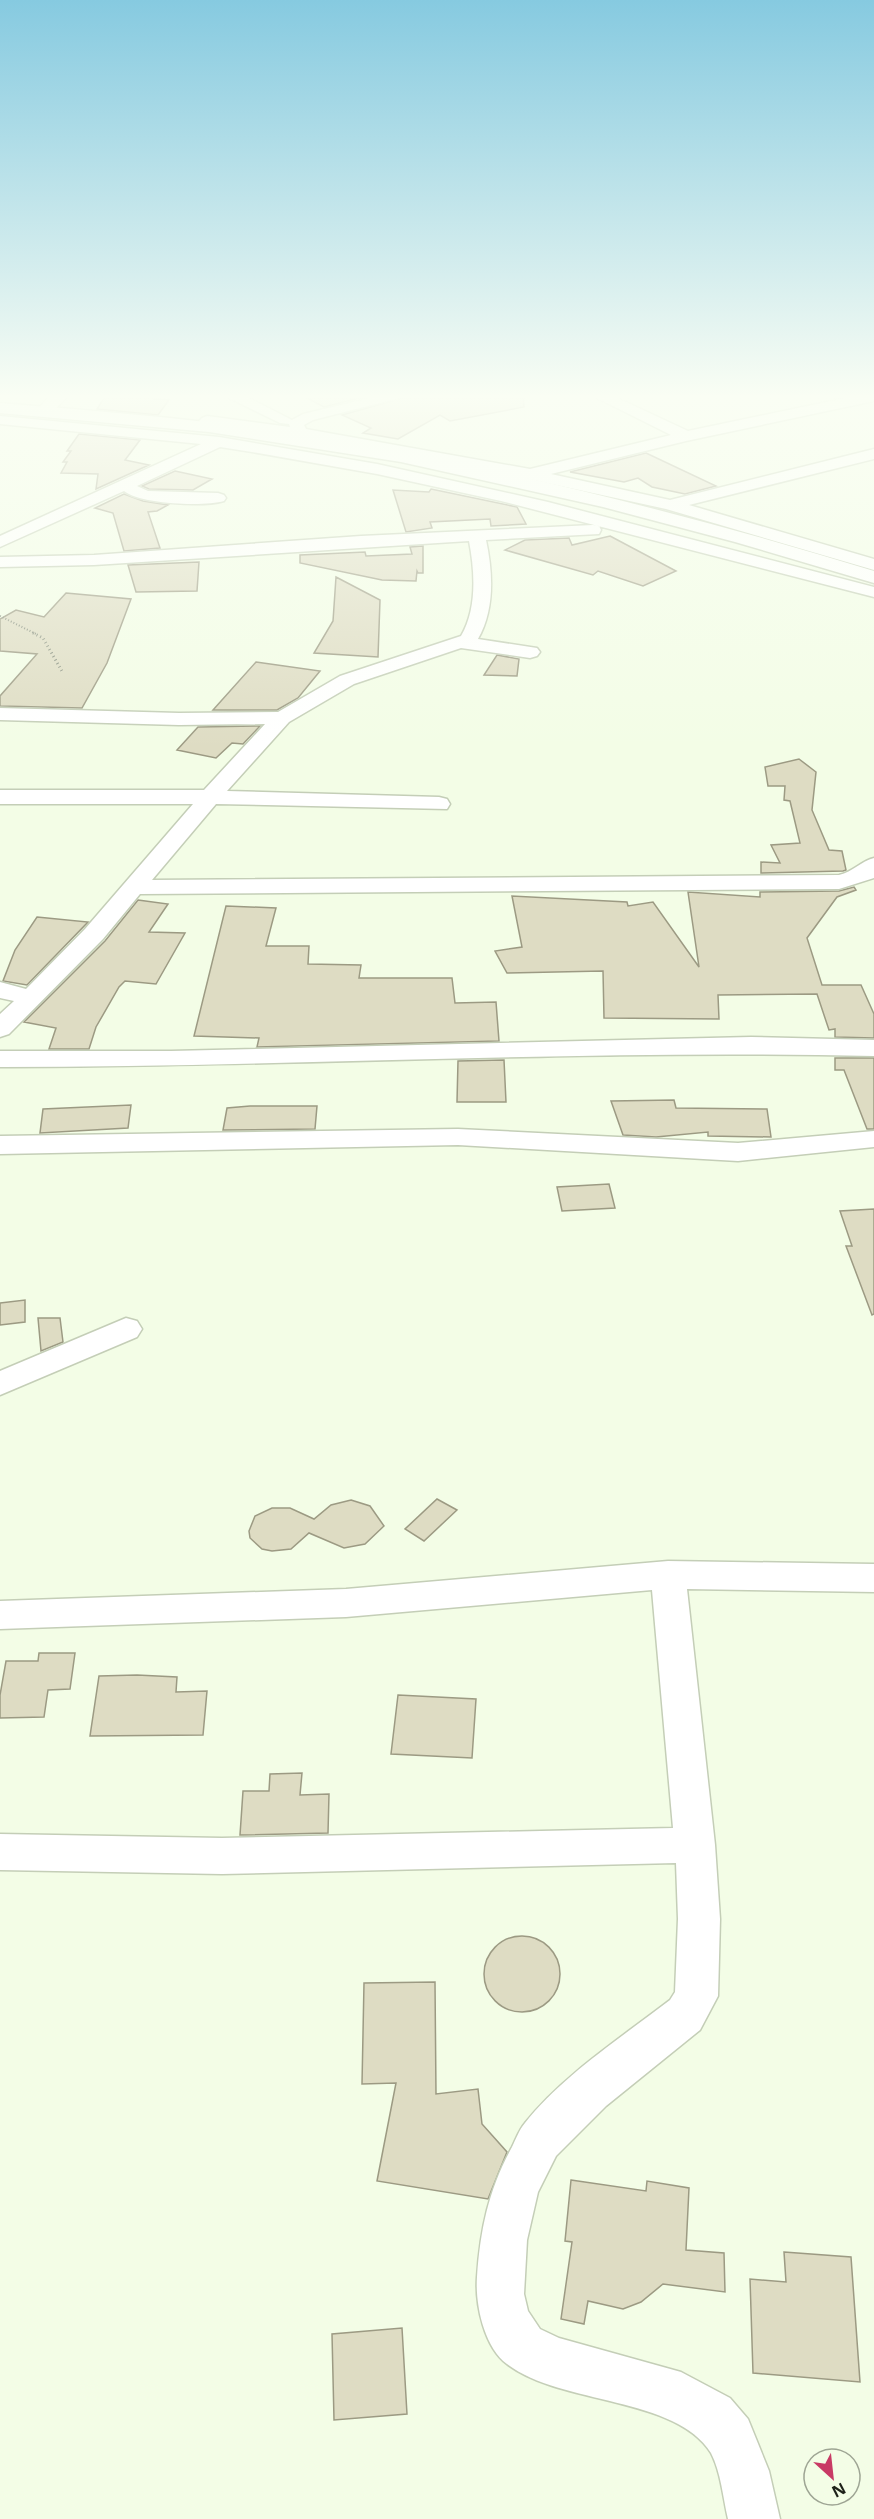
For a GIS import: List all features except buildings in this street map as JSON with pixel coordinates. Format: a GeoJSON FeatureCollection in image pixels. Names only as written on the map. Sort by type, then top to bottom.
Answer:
{"type":"FeatureCollection","features":[{"type":"Feature","properties":{"kind":"highway"},"geometry":{"type":"LineString","coordinates":[[640,513],[874,577]]}},
{"type":"Feature","properties":{"kind":"street"},"geometry":{"type":"LineString","coordinates":[[0,542],[67,513]]}},
{"type":"Feature","properties":{"kind":"street"},"geometry":{"type":"LineString","coordinates":[[564,513],[874,592]]}},
{"type":"Feature","properties":{"kind":"street"},"geometry":{"type":"LineString","coordinates":[[696,513],[874,565]]}},
{"type":"Feature","properties":{"kind":"street"},"geometry":{"type":"LineString","coordinates":[[0,562],[94,560],[477,535],[623,528],[679,522]]}},
{"type":"Feature","properties":{"kind":"street"},"geometry":{"type":"LineString","coordinates":[[0,1029],[29,997],[94,934],[210,797],[282,718],[347,680],[462,643],[473,633],[477,620],[482,559],[477,535]]}},
{"type":"Feature","properties":{"kind":"street"},"geometry":{"type":"LineString","coordinates":[[462,643],[530,652]]}},
{"type":"Feature","properties":{"kind":"street"},"geometry":{"type":"LineString","coordinates":[[0,714],[156,719],[282,718]]}},
{"type":"Feature","properties":{"kind":"street"},"geometry":{"type":"LineString","coordinates":[[0,796],[210,797],[439,804]]}},
{"type":"Feature","properties":{"kind":"street"},"geometry":{"type":"LineString","coordinates":[[135,887],[839,882],[857,878],[870,871],[874,865]]}},
{"type":"Feature","properties":{"kind":"street"},"geometry":{"type":"LineString","coordinates":[[0,990],[29,997]]}},
{"type":"Feature","properties":{"kind":"street"},"geometry":{"type":"LineString","coordinates":[[0,1059],[171,1059],[751,1045],[874,1048]]}},
{"type":"Feature","properties":{"kind":"street"},"geometry":{"type":"LineString","coordinates":[[0,1144],[458,1137],[738,1152],[874,1139]]}},
{"type":"Feature","properties":{"kind":"street"},"geometry":{"type":"LineString","coordinates":[[0,1384],[126,1329]]}},
{"type":"Feature","properties":{"kind":"street"},"geometry":{"type":"LineString","coordinates":[[0,1616],[346,1603],[668,1575],[874,1578]]}},
{"type":"Feature","properties":{"kind":"street"},"geometry":{"type":"LineString","coordinates":[[668,1575],[695,1845],[699,1919],[696,1996],[685,2015],[590,2090],[540,2140],[516,2186],[503,2240],[500,2294],[506,2322],[523,2346],[552,2361],[681,2397],[712,2416],[730,2437],[743,2471],[754,2519]]}},
{"type":"Feature","properties":{"kind":"street"},"geometry":{"type":"LineString","coordinates":[[0,1852],[222,1856],[695,1845]]}},
{"type":"Feature","properties":{"kind":"path"},"geometry":{"type":"LineString","coordinates":[[0,616],[43,638],[63,673]]}}]}
